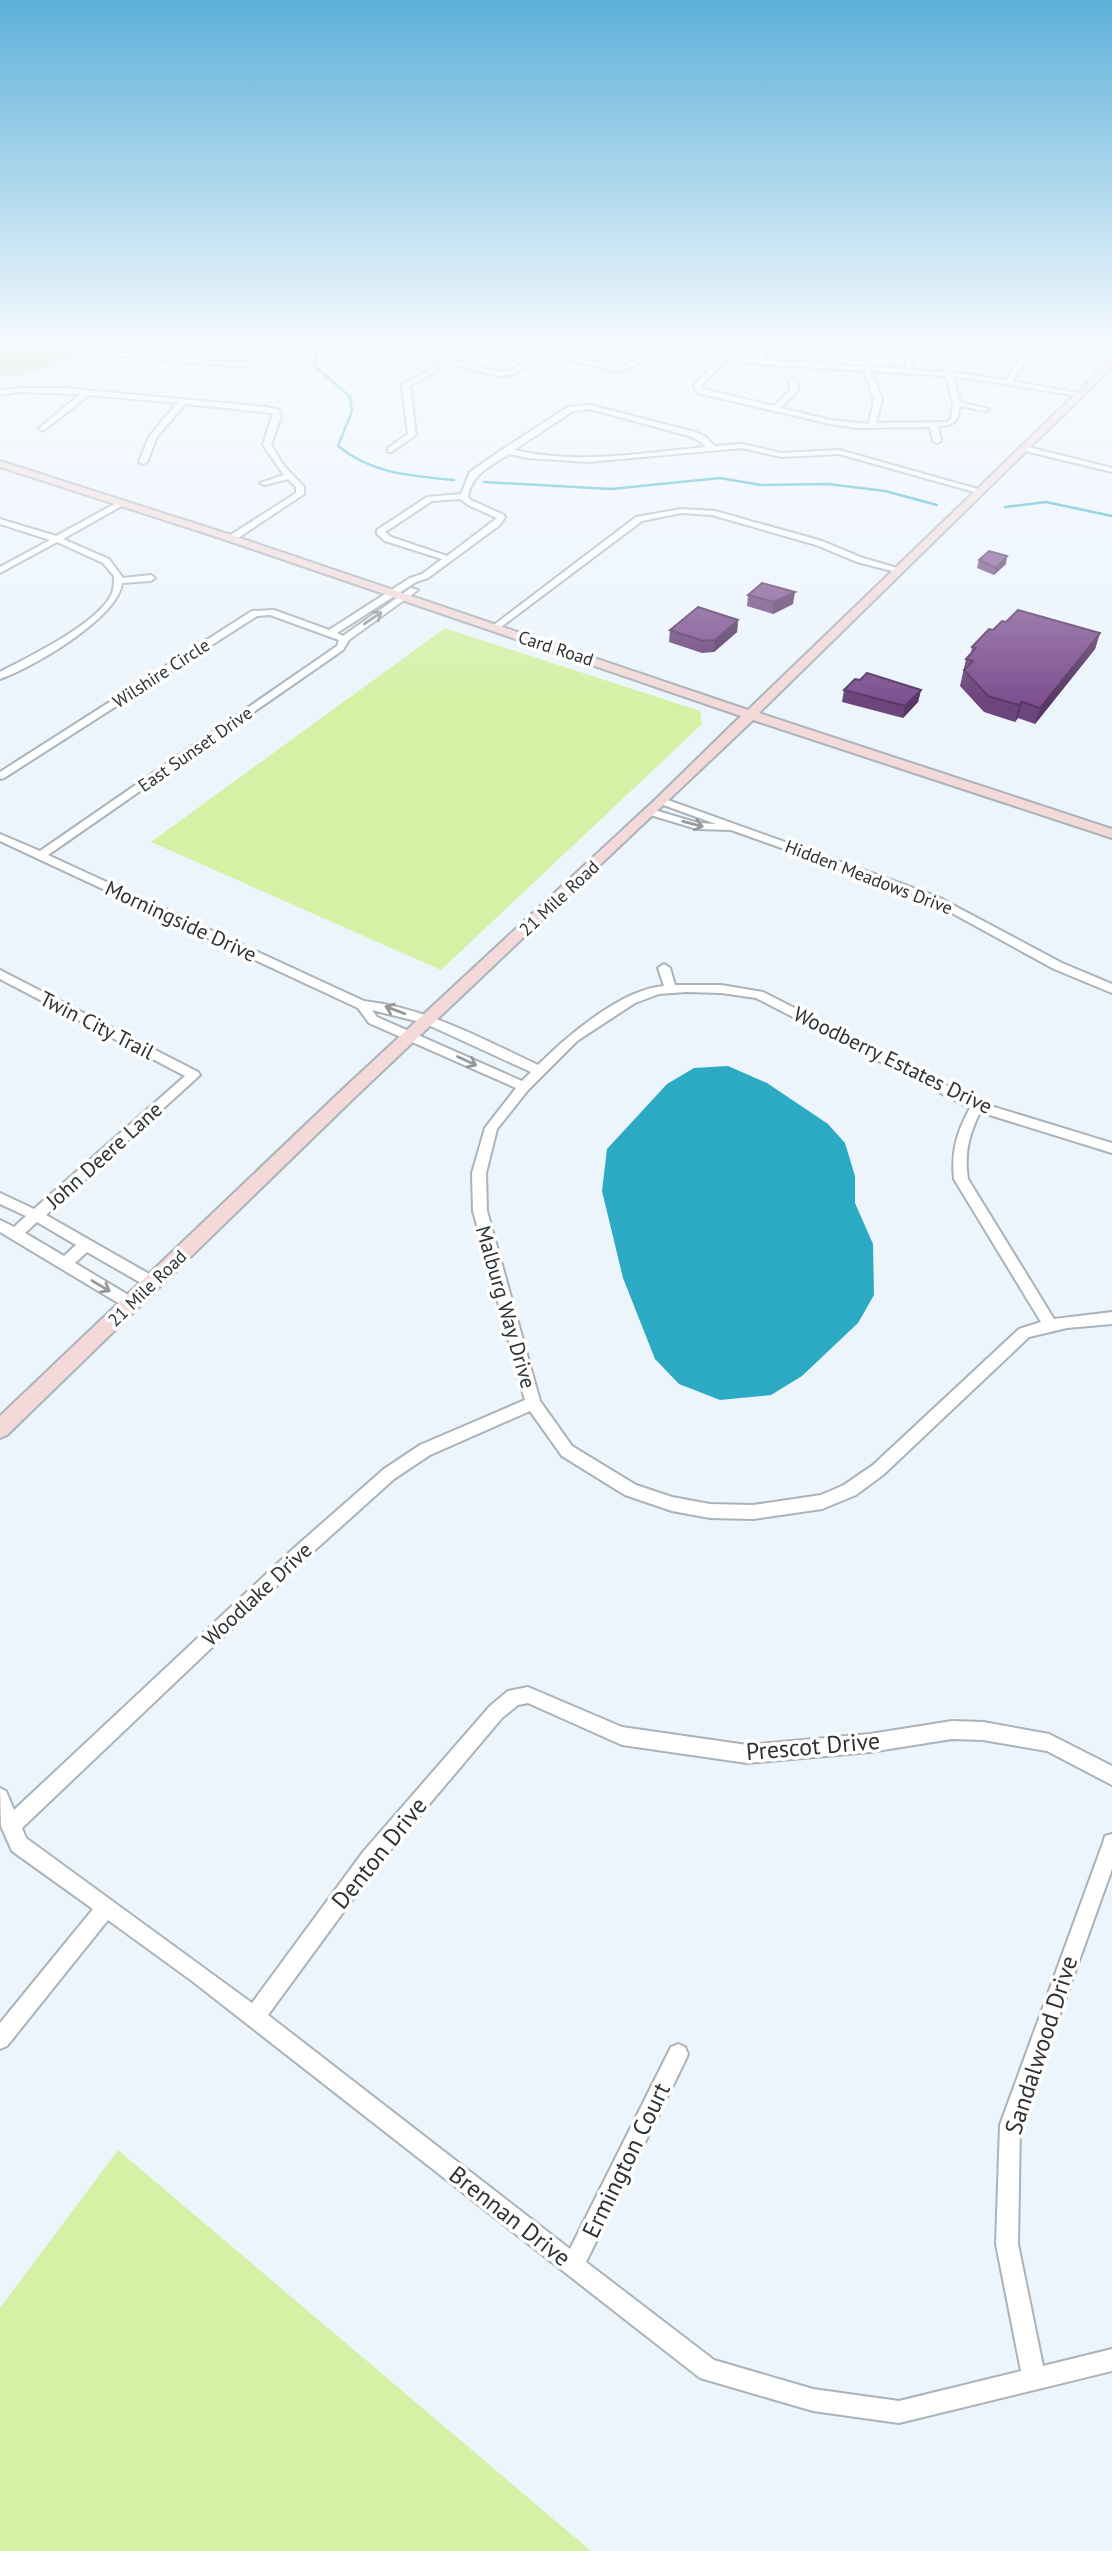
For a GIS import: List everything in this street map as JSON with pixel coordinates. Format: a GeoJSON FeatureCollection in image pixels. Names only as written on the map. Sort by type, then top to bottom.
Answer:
{"type":"FeatureCollection","features":[{"type":"Feature","properties":{"kind":"street"},"geometry":{"type":"LineString","coordinates":[[228,537],[300,494],[300,487],[279,463]]}},
{"type":"Feature","properties":{"kind":"street"},"geometry":{"type":"LineString","coordinates":[[463,496],[473,474],[489,463]]}},
{"type":"Feature","properties":{"kind":"street"},"geometry":{"type":"LineString","coordinates":[[879,463],[981,491]]}},
{"type":"Feature","properties":{"kind":"street","name":"21 Mile Road"},"geometry":{"type":"LineString","coordinates":[[0,1429],[411,1036],[656,807],[1009,463]]}},
{"type":"Feature","properties":{"kind":"street"},"geometry":{"type":"LineString","coordinates":[[1084,463],[1112,470]]}},
{"type":"Feature","properties":{"kind":"street","name":"Card Road"},"geometry":{"type":"LineString","coordinates":[[0,464],[228,537],[751,715],[1112,834]]}},
{"type":"Feature","properties":{"kind":"street"},"geometry":{"type":"LineString","coordinates":[[264,483],[288,476]]}},
{"type":"Feature","properties":{"kind":"street"},"geometry":{"type":"LineString","coordinates":[[331,633],[423,583],[425,576],[449,559],[500,520],[498,514],[476,508],[463,496],[430,499],[380,533],[388,539],[449,559]]}},
{"type":"Feature","properties":{"kind":"street"},"geometry":{"type":"LineString","coordinates":[[0,570],[121,504]]}},
{"type":"Feature","properties":{"kind":"street"},"geometry":{"type":"LineString","coordinates":[[494,628],[631,524],[654,515],[707,512],[819,543],[860,560],[900,570]]}},
{"type":"Feature","properties":{"kind":"street"},"geometry":{"type":"LineString","coordinates":[[0,521],[103,558],[118,572],[120,585],[112,604],[94,620],[0,676]]}},
{"type":"Feature","properties":{"kind":"street"},"geometry":{"type":"LineString","coordinates":[[120,585],[151,578]]}},
{"type":"Feature","properties":{"kind":"street","name":"East Sunset Drive"},"geometry":{"type":"LineString","coordinates":[[40,856],[340,648],[344,639],[397,596]]}},
{"type":"Feature","properties":{"kind":"street","name":"Wilshire Circle"},"geometry":{"type":"LineString","coordinates":[[0,776],[255,613],[271,612],[331,633]]}},
{"type":"Feature","properties":{"kind":"street"},"geometry":{"type":"LineString","coordinates":[[331,633],[344,639]]}},
{"type":"Feature","properties":{"kind":"street","name":"Hidden Meadows Drive"},"geometry":{"type":"LineString","coordinates":[[656,807],[697,826],[717,830],[737,827],[934,899],[1058,966],[1112,989]]}},
{"type":"Feature","properties":{"kind":"street","name":"Morningside Drive"},"geometry":{"type":"LineString","coordinates":[[0,837],[362,1005],[388,1007],[540,1071]]}},
{"type":"Feature","properties":{"kind":"street"},"geometry":{"type":"LineString","coordinates":[[664,968],[671,989]]}},
{"type":"Feature","properties":{"kind":"street","name":"Twin City Trail"},"geometry":{"type":"LineString","coordinates":[[0,974],[194,1075]]}},
{"type":"Feature","properties":{"kind":"street","name":"Woodberry Estates Drive"},"geometry":{"type":"LineString","coordinates":[[524,1087],[573,1038],[604,1015],[631,1000],[658,990],[721,989],[759,995],[977,1106],[1112,1148]]}},
{"type":"Feature","properties":{"kind":"street","name":"Morningside Drive"},"geometry":{"type":"LineString","coordinates":[[362,1005],[373,1020],[524,1087]]}},
{"type":"Feature","properties":{"kind":"street","name":"John Deere Lane"},"geometry":{"type":"LineString","coordinates":[[15,1234],[194,1075]]}},
{"type":"Feature","properties":{"kind":"street","name":"Malburg Way Drive"},"geometry":{"type":"LineString","coordinates":[[524,1087],[491,1128],[479,1173],[480,1211],[533,1402],[567,1451],[631,1490],[672,1504],[710,1511],[753,1512],[822,1502],[850,1490],[877,1470],[1024,1333],[1050,1324],[1112,1318]]}},
{"type":"Feature","properties":{"kind":"street"},"geometry":{"type":"LineString","coordinates":[[977,1106],[956,1154],[961,1179],[1050,1324]]}},
{"type":"Feature","properties":{"kind":"street"},"geometry":{"type":"LineString","coordinates":[[0,1198],[37,1216],[153,1283]]}},
{"type":"Feature","properties":{"kind":"street"},"geometry":{"type":"LineString","coordinates":[[0,1225],[130,1303]]}},
{"type":"Feature","properties":{"kind":"street"},"geometry":{"type":"LineString","coordinates":[[64,1264],[87,1244]]}},
{"type":"Feature","properties":{"kind":"street","name":"Woodlake Drive"},"geometry":{"type":"LineString","coordinates":[[10,1826],[299,1554],[390,1474],[425,1450],[533,1402]]}},
{"type":"Feature","properties":{"kind":"street","name":"Prescot Drive"},"geometry":{"type":"LineString","coordinates":[[514,1697],[528,1695],[622,1736],[747,1754],[870,1743],[952,1730],[983,1731],[1049,1743],[1112,1776]]}},
{"type":"Feature","properties":{"kind":"street","name":"Denton Drive"},"geometry":{"type":"LineString","coordinates":[[254,2017],[370,1859],[496,1712],[514,1697]]}},
{"type":"Feature","properties":{"kind":"street","name":"Brennan Drive"},"geometry":{"type":"LineString","coordinates":[[0,1797],[19,1844],[254,2017],[708,2370],[813,2400],[899,2412],[1112,2360]]}},
{"type":"Feature","properties":{"kind":"street","name":"Sandalwood Drive"},"geometry":{"type":"LineString","coordinates":[[1034,2378],[1007,2244],[1010,2126],[1112,1843]]}},
{"type":"Feature","properties":{"kind":"street"},"geometry":{"type":"LineString","coordinates":[[0,2039],[106,1907]]}},
{"type":"Feature","properties":{"kind":"street","name":"Ermington Court"},"geometry":{"type":"LineString","coordinates":[[573,2265],[678,2054]]}},
{"type":"Feature","properties":{"kind":"green space"},"geometry":{"type":"Polygon","coordinates":[[[445,628],[700,711],[702,724],[441,970],[151,842],[445,628]]]}},
{"type":"Feature","properties":{"kind":"green space"},"geometry":{"type":"Polygon","coordinates":[[[118,2150],[591,2551],[0,2551],[0,2308],[118,2150]]]}},
{"type":"Feature","properties":{"kind":"water"},"geometry":{"type":"Polygon","coordinates":[[[728,1066],[767,1083],[828,1124],[845,1143],[855,1176],[855,1203],[873,1244],[874,1295],[858,1323],[802,1376],[771,1395],[720,1400],[679,1384],[655,1359],[623,1278],[602,1191],[607,1149],[667,1084],[694,1068],[728,1066]]]}},
{"type":"Feature","properties":{"kind":"building"},"geometry":{"type":"Polygon","coordinates":[[[989,551],[1007,556],[996,568],[979,560],[989,551]]]}},
{"type":"Feature","properties":{"kind":"building"},"geometry":{"type":"Polygon","coordinates":[[[762,583],[795,592],[774,602],[748,595],[762,583]]]}},
{"type":"Feature","properties":{"kind":"building"},"geometry":{"type":"Polygon","coordinates":[[[698,607],[738,620],[715,640],[703,641],[670,630],[698,607]]]}},
{"type":"Feature","properties":{"kind":"building"},"geometry":{"type":"Polygon","coordinates":[[[1018,610],[1100,633],[1040,708],[988,696],[964,670],[973,661],[966,659],[976,648],[972,647],[989,629],[993,630],[1002,621],[1006,622],[1018,610]]]}},
{"type":"Feature","properties":{"kind":"building"},"geometry":{"type":"Polygon","coordinates":[[[867,673],[921,690],[905,706],[844,690],[855,679],[860,680],[867,673]]]}},
{"type":"Feature","properties":{"kind":"waterway"},"geometry":{"type":"LineString","coordinates":[[365,463],[408,475],[454,480]]}},
{"type":"Feature","properties":{"kind":"waterway"},"geometry":{"type":"LineString","coordinates":[[484,482],[611,489],[720,478],[761,485],[828,484],[885,491],[937,505]]}},
{"type":"Feature","properties":{"kind":"waterway"},"geometry":{"type":"LineString","coordinates":[[1005,507],[1046,502],[1112,516]]}}]}
